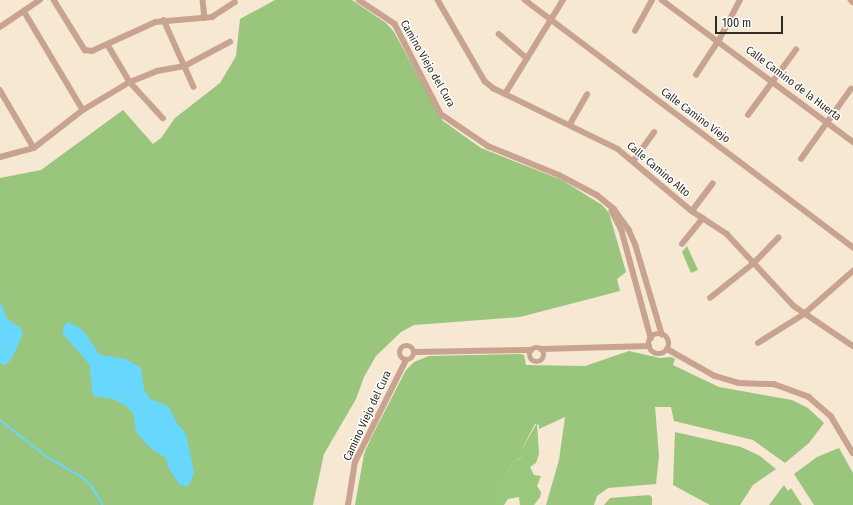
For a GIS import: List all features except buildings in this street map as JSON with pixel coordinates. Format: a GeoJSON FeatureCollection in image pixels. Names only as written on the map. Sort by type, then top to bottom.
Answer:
{"type":"FeatureCollection","features":[{"type":"Feature","properties":{"kind":"street"},"geometry":{"type":"LineString","coordinates":[[0,27],[40,0]]}},
{"type":"Feature","properties":{"kind":"street"},"geometry":{"type":"LineString","coordinates":[[54,0],[85,50],[92,51],[164,20],[212,17],[235,2]]}},
{"type":"Feature","properties":{"kind":"street"},"geometry":{"type":"LineString","coordinates":[[203,0],[205,18]]}},
{"type":"Feature","properties":{"kind":"street","name":"Camino Viejo del Cura"},"geometry":{"type":"LineString","coordinates":[[359,0],[395,24],[441,114],[488,146],[559,175],[605,202],[614,209],[629,230],[662,334]]}},
{"type":"Feature","properties":{"kind":"street","name":"Calle Camino Alto"},"geometry":{"type":"LineString","coordinates":[[438,0],[485,81],[504,94],[600,138],[634,160],[692,211],[727,234],[804,314],[853,346]]}},
{"type":"Feature","properties":{"kind":"street","name":"Calle Camino Viejo"},"geometry":{"type":"LineString","coordinates":[[525,0],[853,247]]}},
{"type":"Feature","properties":{"kind":"street"},"geometry":{"type":"LineString","coordinates":[[504,94],[563,0]]}},
{"type":"Feature","properties":{"kind":"street"},"geometry":{"type":"LineString","coordinates":[[635,31],[652,0]]}},
{"type":"Feature","properties":{"kind":"street","name":"Calle Camino de la Huerta"},"geometry":{"type":"LineString","coordinates":[[662,0],[719,40],[853,142]]}},
{"type":"Feature","properties":{"kind":"street"},"geometry":{"type":"LineString","coordinates":[[696,75],[719,40],[740,0]]}},
{"type":"Feature","properties":{"kind":"street"},"geometry":{"type":"LineString","coordinates":[[24,12],[83,110]]}},
{"type":"Feature","properties":{"kind":"street"},"geometry":{"type":"LineString","coordinates":[[164,20],[194,87]]}},
{"type":"Feature","properties":{"kind":"street"},"geometry":{"type":"LineString","coordinates":[[499,34],[527,58]]}},
{"type":"Feature","properties":{"kind":"street"},"geometry":{"type":"LineString","coordinates":[[0,157],[34,148],[83,110],[130,82],[157,71],[185,66],[230,42]]}},
{"type":"Feature","properties":{"kind":"street"},"geometry":{"type":"LineString","coordinates":[[108,45],[130,82],[163,118]]}},
{"type":"Feature","properties":{"kind":"street"},"geometry":{"type":"LineString","coordinates":[[748,115],[774,82],[796,50]]}},
{"type":"Feature","properties":{"kind":"street"},"geometry":{"type":"LineString","coordinates":[[801,159],[851,89]]}},
{"type":"Feature","properties":{"kind":"street"},"geometry":{"type":"LineString","coordinates":[[0,90],[34,148]]}},
{"type":"Feature","properties":{"kind":"street"},"geometry":{"type":"LineString","coordinates":[[570,124],[587,95]]}},
{"type":"Feature","properties":{"kind":"street"},"geometry":{"type":"LineString","coordinates":[[634,160],[654,132]]}},
{"type":"Feature","properties":{"kind":"street"},"geometry":{"type":"LineString","coordinates":[[692,211],[712,184]]}},
{"type":"Feature","properties":{"kind":"street","name":"Camino Viejo del Cura"},"geometry":{"type":"LineString","coordinates":[[605,202],[622,231],[651,338]]}},
{"type":"Feature","properties":{"kind":"street"},"geometry":{"type":"LineString","coordinates":[[682,244],[703,218]]}},
{"type":"Feature","properties":{"kind":"street"},"geometry":{"type":"LineString","coordinates":[[710,298],[754,263],[778,238]]}},
{"type":"Feature","properties":{"kind":"street"},"geometry":{"type":"LineString","coordinates":[[758,343],[804,314],[853,271]]}},
{"type":"Feature","properties":{"kind":"street"},"geometry":{"type":"LineString","coordinates":[[649,346],[651,338],[662,334],[669,342],[667,350]]}},
{"type":"Feature","properties":{"kind":"street"},"geometry":{"type":"LineString","coordinates":[[410,346],[414,352],[412,358],[406,360],[400,356],[401,348],[410,346]]}},
{"type":"Feature","properties":{"kind":"street"},"geometry":{"type":"LineString","coordinates":[[414,352],[519,351],[530,353],[541,349],[649,346],[657,353],[667,350],[715,376],[739,383],[774,384],[809,397],[831,416],[853,453]]}},
{"type":"Feature","properties":{"kind":"street"},"geometry":{"type":"LineString","coordinates":[[541,349],[543,358]]}},
{"type":"Feature","properties":{"kind":"street"},"geometry":{"type":"LineString","coordinates":[[530,353],[535,362],[556,349]]}},
{"type":"Feature","properties":{"kind":"street","name":"Camino Viejo del Cura"},"geometry":{"type":"LineString","coordinates":[[348,505],[355,462],[406,360]]}},
{"type":"Feature","properties":{"kind":"green space"},"geometry":{"type":"Polygon","coordinates":[[[275,0],[352,0],[386,23],[394,32],[443,121],[481,148],[562,180],[602,205],[609,213],[626,272],[617,279],[620,291],[520,317],[414,325],[401,332],[376,356],[364,377],[356,399],[324,454],[313,505],[0,505],[0,178],[41,170],[123,110],[153,144],[161,138],[175,118],[220,83],[236,56],[240,19],[275,0]]]}},
{"type":"Feature","properties":{"kind":"green space"},"geometry":{"type":"Polygon","coordinates":[[[687,246],[698,270],[691,273],[682,252],[687,246]]]}},
{"type":"Feature","properties":{"kind":"green space"},"geometry":{"type":"Polygon","coordinates":[[[629,351],[660,358],[671,357],[675,359],[673,365],[719,387],[792,400],[808,408],[824,423],[809,443],[785,463],[753,440],[674,421],[671,407],[655,407],[659,456],[656,484],[608,488],[597,496],[594,505],[546,505],[559,460],[565,417],[539,429],[539,425],[535,424],[521,451],[523,456],[515,461],[507,473],[497,505],[355,505],[364,454],[406,370],[414,362],[429,356],[520,354],[524,355],[526,365],[585,366],[629,351]]]}},
{"type":"Feature","properties":{"kind":"green space"},"geometry":{"type":"Polygon","coordinates":[[[537,423],[539,454],[536,463],[530,467],[534,475],[541,476],[537,486],[541,492],[540,497],[534,505],[520,505],[519,497],[508,499],[504,505],[497,505],[490,496],[495,480],[507,473],[515,461],[522,457],[521,451],[537,423]]]}},
{"type":"Feature","properties":{"kind":"green space"},"geometry":{"type":"Polygon","coordinates":[[[675,432],[741,447],[760,456],[776,469],[753,485],[740,505],[710,505],[673,485],[675,432]]]}},
{"type":"Feature","properties":{"kind":"green space"},"geometry":{"type":"Polygon","coordinates":[[[839,448],[853,473],[853,505],[814,505],[794,474],[817,457],[839,448]]]}},
{"type":"Feature","properties":{"kind":"green space"},"geometry":{"type":"Polygon","coordinates":[[[784,485],[788,491],[791,488],[802,505],[769,505],[784,485]]]}},
{"type":"Feature","properties":{"kind":"green space"},"geometry":{"type":"Polygon","coordinates":[[[649,495],[652,497],[652,505],[604,505],[610,498],[649,495]]]}},
{"type":"Feature","properties":{"kind":"water"},"geometry":{"type":"Polygon","coordinates":[[[0,301],[7,319],[20,327],[23,334],[11,360],[5,365],[0,363],[0,301]]]}},
{"type":"Feature","properties":{"kind":"water"},"geometry":{"type":"Polygon","coordinates":[[[67,322],[77,326],[85,333],[100,355],[126,359],[141,368],[144,389],[150,399],[168,406],[177,423],[186,434],[194,472],[188,487],[179,484],[169,469],[166,458],[150,448],[136,432],[133,413],[126,406],[113,399],[93,396],[89,364],[63,334],[63,328],[67,322]]]}},
{"type":"Feature","properties":{"kind":"waterway"},"geometry":{"type":"LineString","coordinates":[[0,420],[49,458],[82,477],[91,485],[103,505]]}}]}
